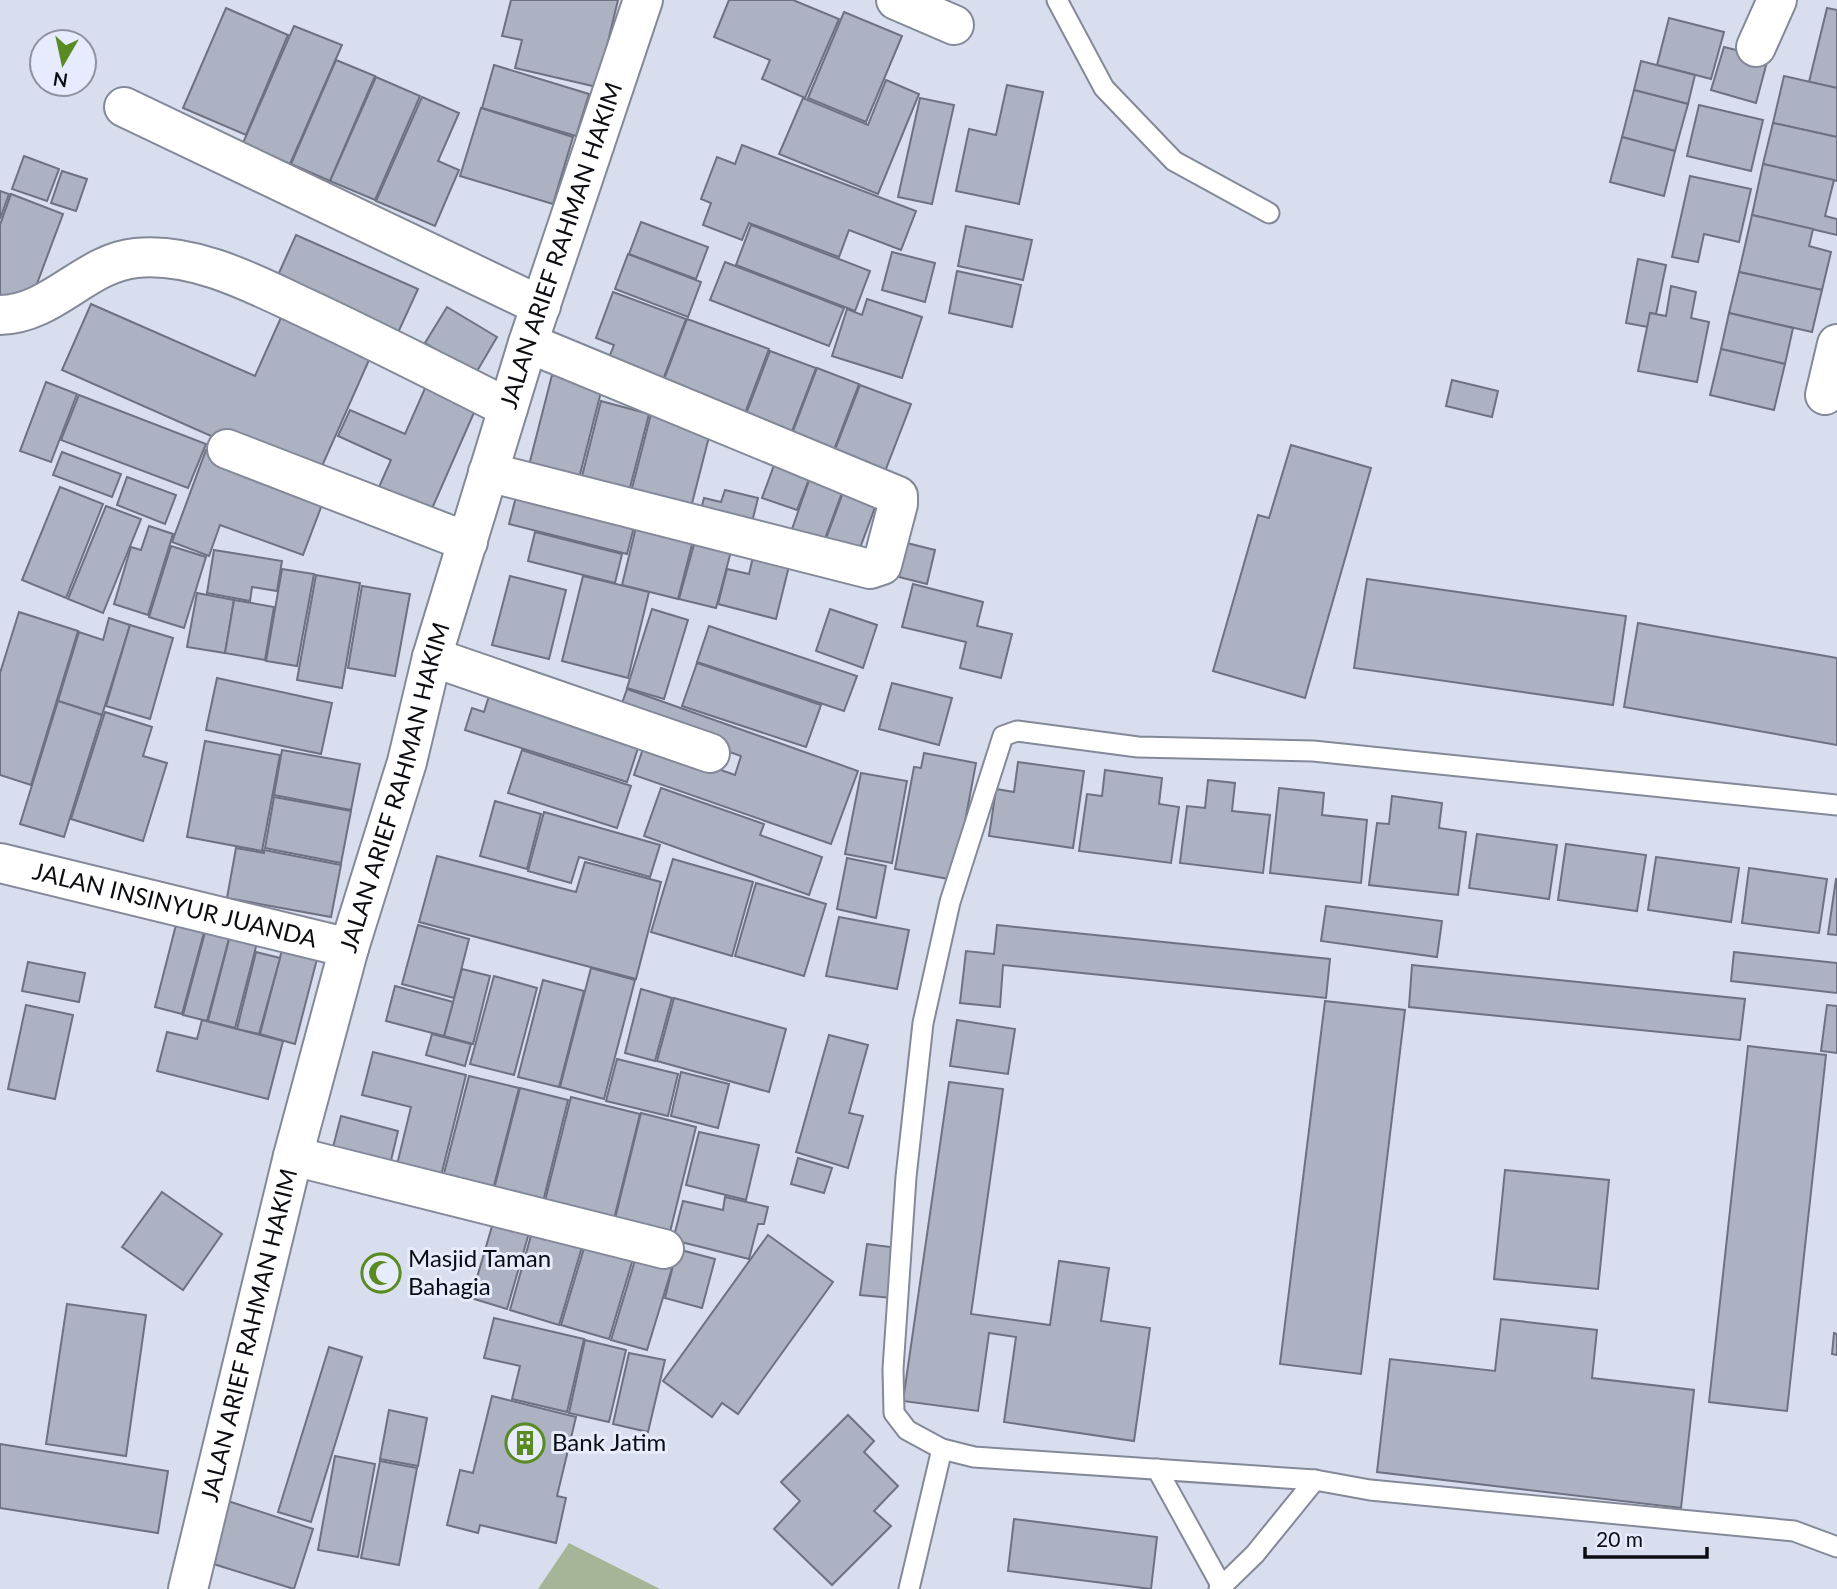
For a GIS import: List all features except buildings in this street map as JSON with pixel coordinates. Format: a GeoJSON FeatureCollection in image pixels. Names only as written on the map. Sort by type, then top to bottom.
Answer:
{"type":"FeatureCollection","features":[{"type":"Feature","properties":{"kind":"street","name":"JALAN ARIEF RAHMAN HAKIM"},"geometry":{"type":"LineString","coordinates":[[188,1589],[293,1156],[349,948],[407,762],[432,657],[521,367],[643,0]]}},
{"type":"Feature","properties":{"kind":"street"},"geometry":{"type":"LineString","coordinates":[[895,0],[954,25]]}},
{"type":"Feature","properties":{"kind":"street"},"geometry":{"type":"LineString","coordinates":[[1756,47],[1777,0]]}},
{"type":"Feature","properties":{"kind":"street"},"geometry":{"type":"LineString","coordinates":[[124,107],[541,306]]}},
{"type":"Feature","properties":{"kind":"street"},"geometry":{"type":"LineString","coordinates":[[0,315],[14,315],[41,307],[99,272],[132,258],[161,257],[190,261],[257,286],[353,330],[521,367],[898,496],[898,504],[882,565],[870,569],[488,472]]}},
{"type":"Feature","properties":{"kind":"street"},"geometry":{"type":"LineString","coordinates":[[1825,396],[1837,344]]}},
{"type":"Feature","properties":{"kind":"street"},"geometry":{"type":"LineString","coordinates":[[227,449],[468,542]]}},
{"type":"Feature","properties":{"kind":"street"},"geometry":{"type":"LineString","coordinates":[[432,657],[710,753]]}},
{"type":"Feature","properties":{"kind":"street","name":"JALAN INSINYUR JUANDA"},"geometry":{"type":"LineString","coordinates":[[0,863],[349,948]]}},
{"type":"Feature","properties":{"kind":"street"},"geometry":{"type":"LineString","coordinates":[[293,1156],[664,1249]]}},
{"type":"Feature","properties":{"kind":"lane"},"geometry":{"type":"LineString","coordinates":[[1057,0],[1104,88],[1174,161],[1269,213]]}},
{"type":"Feature","properties":{"kind":"lane"},"geometry":{"type":"LineString","coordinates":[[1837,805],[1313,751],[1138,747],[1017,731],[1003,736],[950,902],[923,1023],[906,1177],[893,1369],[894,1413],[907,1430],[942,1449],[974,1457],[1315,1480],[1370,1490],[1794,1531],[1837,1547]]}},
{"type":"Feature","properties":{"kind":"lane"},"geometry":{"type":"LineString","coordinates":[[909,1589],[942,1449]]}},
{"type":"Feature","properties":{"kind":"lane"},"geometry":{"type":"LineString","coordinates":[[1157,1469],[1220,1587],[1255,1554],[1315,1480]]}},
{"type":"Feature","properties":{"kind":"green space"},"geometry":{"type":"Polygon","coordinates":[[[569,1543],[660,1589],[538,1589],[569,1543]]]}},
{"type":"Feature","properties":{"kind":"place","name":"Masjid Taman Bahagia"},"geometry":{"type":"Point","coordinates":[381,1273]}},
{"type":"Feature","properties":{"kind":"place","name":"Bank Jatim"},"geometry":{"type":"Point","coordinates":[525,1443]}}]}
